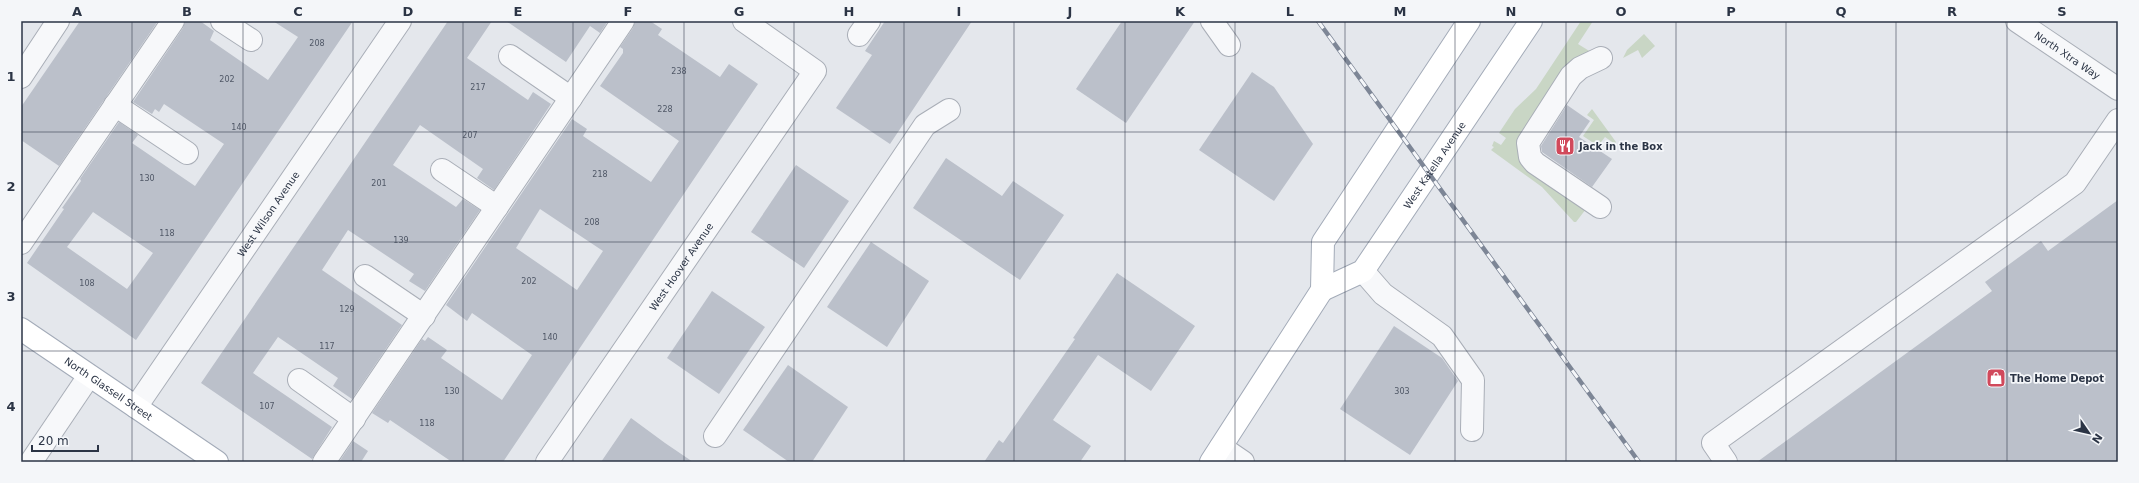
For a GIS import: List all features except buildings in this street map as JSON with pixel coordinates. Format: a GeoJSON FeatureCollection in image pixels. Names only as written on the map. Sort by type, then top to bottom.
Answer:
{"type":"FeatureCollection","features":[{"type":"Feature","properties":{"kind":"main road"},"geometry":{"type":"LineString","coordinates":[[1216,454],[1322,290],[1324,242],[1469,21]]}},
{"type":"Feature","properties":{"kind":"main road","name":"West Katella Avenue"},"geometry":{"type":"LineString","coordinates":[[1363,272],[1531,21]]}},
{"type":"Feature","properties":{"kind":"main road"},"geometry":{"type":"LineString","coordinates":[[1322,290],[1363,272]]}},
{"type":"Feature","properties":{"kind":"main road","name":"North Glassell Street"},"geometry":{"type":"LineString","coordinates":[[21,329],[217,462]]}},
{"type":"Feature","properties":{"kind":"street"},"geometry":{"type":"LineString","coordinates":[[21,77],[58,21]]}},
{"type":"Feature","properties":{"kind":"street"},"geometry":{"type":"LineString","coordinates":[[21,243],[173,21]]}},
{"type":"Feature","properties":{"kind":"street"},"geometry":{"type":"LineString","coordinates":[[222,21],[251,40]]}},
{"type":"Feature","properties":{"kind":"street","name":"West Wilson Avenue"},"geometry":{"type":"LineString","coordinates":[[136,407],[400,21]]}},
{"type":"Feature","properties":{"kind":"street"},"geometry":{"type":"LineString","coordinates":[[324,462],[623,21]]}},
{"type":"Feature","properties":{"kind":"street","name":"West Hoover Avenue"},"geometry":{"type":"LineString","coordinates":[[547,462],[815,71],[744,21]]}},
{"type":"Feature","properties":{"kind":"street"},"geometry":{"type":"LineString","coordinates":[[1212,21],[1229,45]]}},
{"type":"Feature","properties":{"kind":"street","name":"North Xtra Way"},"geometry":{"type":"LineString","coordinates":[[2017,21],[2118,89]]}},
{"type":"Feature","properties":{"kind":"street"},"geometry":{"type":"LineString","coordinates":[[510,56],[571,98]]}},
{"type":"Feature","properties":{"kind":"street"},"geometry":{"type":"LineString","coordinates":[[1600,207],[1535,163],[1530,157],[1528,143],[1571,76],[1580,68],[1601,58]]}},
{"type":"Feature","properties":{"kind":"street"},"geometry":{"type":"LineString","coordinates":[[115,105],[187,154]]}},
{"type":"Feature","properties":{"kind":"street"},"geometry":{"type":"LineString","coordinates":[[715,436],[925,125],[949,110]]}},
{"type":"Feature","properties":{"kind":"street"},"geometry":{"type":"LineString","coordinates":[[1726,462],[1713,443],[2075,183],[2118,120]]}},
{"type":"Feature","properties":{"kind":"street"},"geometry":{"type":"LineString","coordinates":[[442,170],[497,207]]}},
{"type":"Feature","properties":{"kind":"street"},"geometry":{"type":"LineString","coordinates":[[1363,272],[1383,294],[1442,336],[1473,380],[1472,430]]}},
{"type":"Feature","properties":{"kind":"street"},"geometry":{"type":"LineString","coordinates":[[365,276],[424,316]]}},
{"type":"Feature","properties":{"kind":"street"},"geometry":{"type":"LineString","coordinates":[[31,462],[89,376]]}},
{"type":"Feature","properties":{"kind":"street"},"geometry":{"type":"LineString","coordinates":[[299,380],[354,419]]}},
{"type":"Feature","properties":{"kind":"street"},"geometry":{"type":"LineString","coordinates":[[1216,454],[1243,462]]}},
{"type":"Feature","properties":{"kind":"green space"},"geometry":{"type":"Polygon","coordinates":[[[1581,21],[1593,21],[1578,44],[1591,52],[1520,143],[1586,209],[1576,222],[1574,222],[1542,187],[1491,150],[1494,147],[1492,146],[1494,141],[1501,145],[1506,138],[1499,133],[1515,109],[1536,89],[1581,21]]]}},
{"type":"Feature","properties":{"kind":"green space"},"geometry":{"type":"Polygon","coordinates":[[[1644,34],[1655,46],[1642,58],[1638,50],[1623,58],[1627,50],[1644,34]]]}},
{"type":"Feature","properties":{"kind":"green space"},"geometry":{"type":"Polygon","coordinates":[[[1592,109],[1616,142],[1615,144],[1605,137],[1598,146],[1583,136],[1594,120],[1587,115],[1592,109]]]}},
{"type":"Feature","properties":{"kind":"railway"},"geometry":{"type":"LineString","coordinates":[[1318,21],[1639,462]]}},
{"type":"Feature","properties":{"kind":"place","name":"Jack in the Box"},"geometry":{"type":"Point","coordinates":[1565,146]}},
{"type":"Feature","properties":{"kind":"place","name":"The Home Depot"},"geometry":{"type":"Point","coordinates":[1996,378]}}]}
